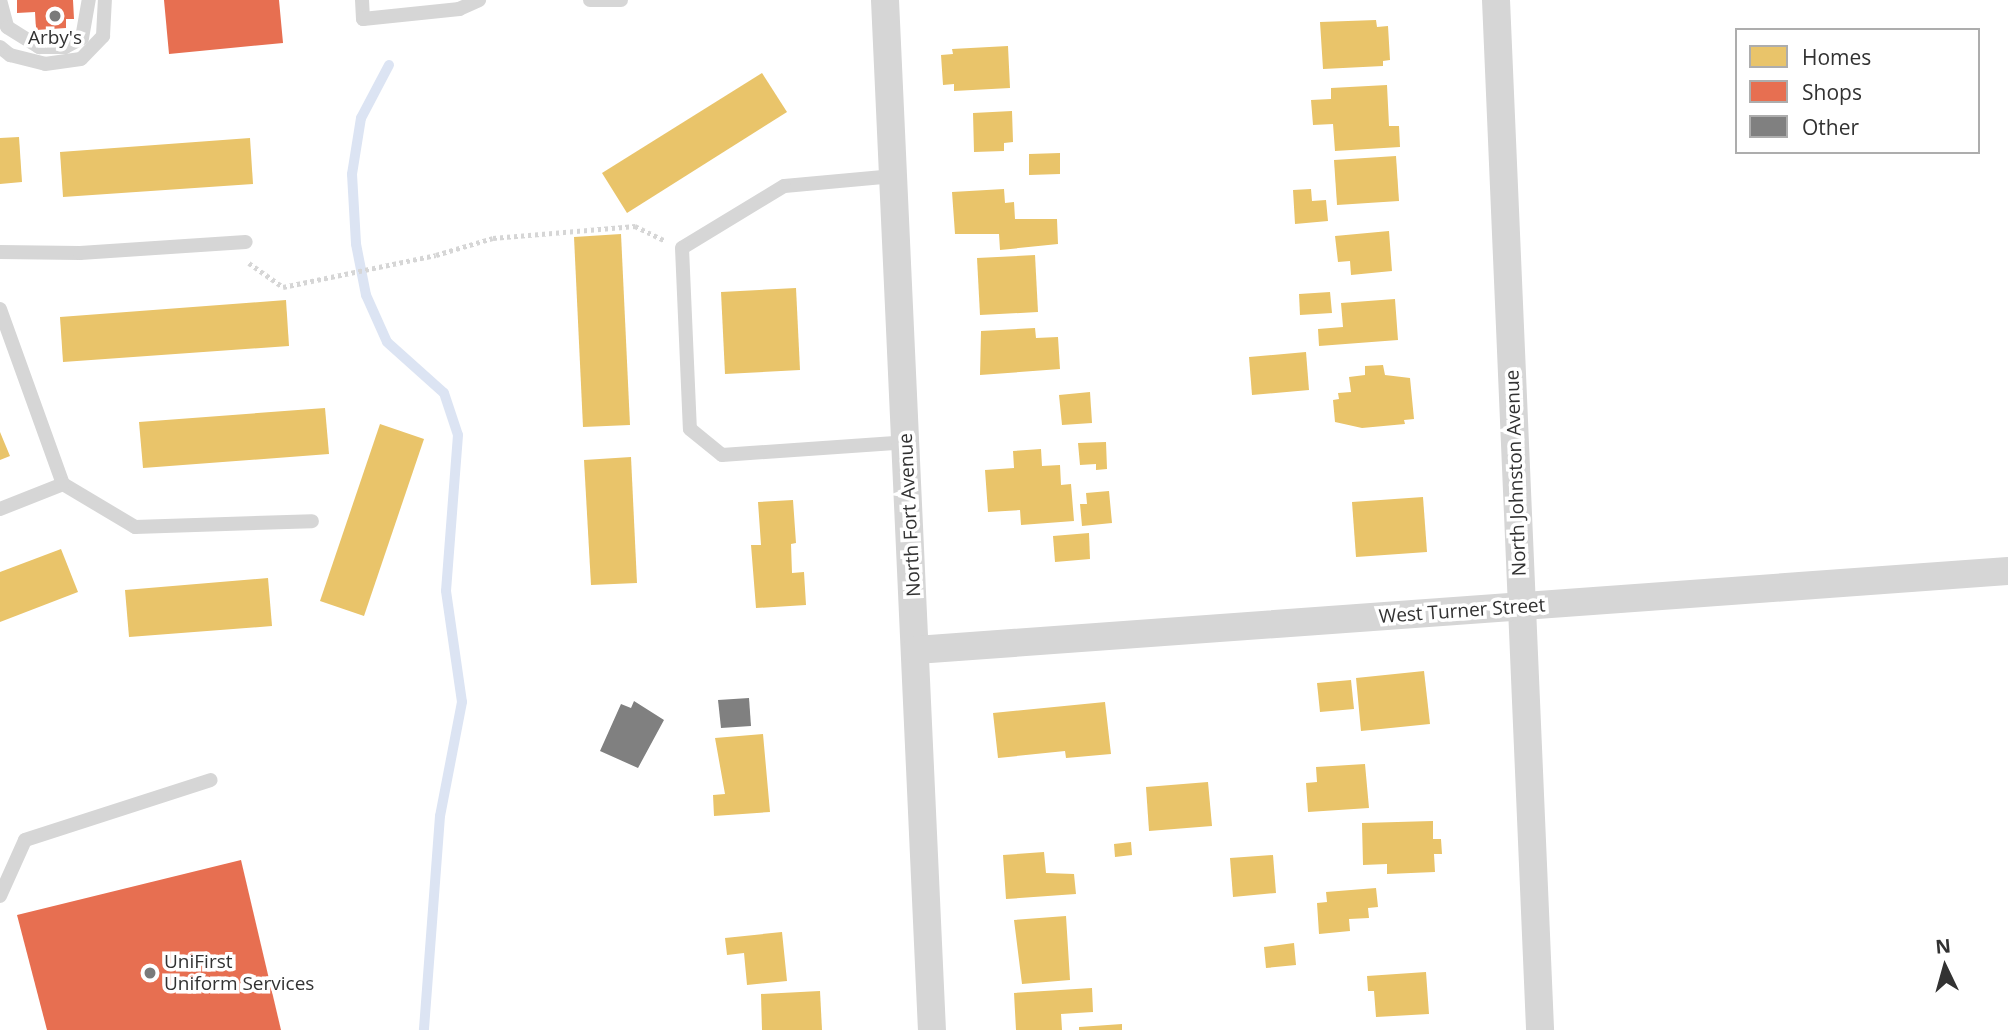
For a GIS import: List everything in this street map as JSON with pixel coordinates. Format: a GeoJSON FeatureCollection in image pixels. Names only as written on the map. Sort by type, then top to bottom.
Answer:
{"type":"FeatureCollection","features":[{"type":"Feature","properties":{"kind":"street","name":"North Fort Avenue"},"geometry":{"type":"LineString","coordinates":[[885,0],[932,1030]]}},
{"type":"Feature","properties":{"kind":"street","name":"North Johnston Avenue"},"geometry":{"type":"LineString","coordinates":[[1496,0],[1541,1030]]}},
{"type":"Feature","properties":{"kind":"street","name":"West Turner Street"},"geometry":{"type":"LineString","coordinates":[[916,650],[2008,571]]}},
{"type":"Feature","properties":{"kind":"lane"},"geometry":{"type":"LineString","coordinates":[[0,0],[7,27],[39,47],[65,47],[82,38],[89,0]]}},
{"type":"Feature","properties":{"kind":"lane"},"geometry":{"type":"LineString","coordinates":[[0,47],[10,55],[45,64],[80,59],[103,36],[105,0]]}},
{"type":"Feature","properties":{"kind":"lane"},"geometry":{"type":"LineString","coordinates":[[362,0],[363,19],[459,9],[479,0]]}},
{"type":"Feature","properties":{"kind":"lane"},"geometry":{"type":"LineString","coordinates":[[590,0],[621,0]]}},
{"type":"Feature","properties":{"kind":"lane"},"geometry":{"type":"LineString","coordinates":[[894,176],[784,186],[682,248],[690,429],[723,455],[906,442]]}},
{"type":"Feature","properties":{"kind":"lane"},"geometry":{"type":"LineString","coordinates":[[0,252],[80,253],[246,242]]}},
{"type":"Feature","properties":{"kind":"lane"},"geometry":{"type":"LineString","coordinates":[[0,309],[63,484],[135,527],[312,521]]}},
{"type":"Feature","properties":{"kind":"lane"},"geometry":{"type":"LineString","coordinates":[[0,509],[63,484]]}},
{"type":"Feature","properties":{"kind":"lane"},"geometry":{"type":"LineString","coordinates":[[0,896],[25,840],[211,780]]}},
{"type":"Feature","properties":{"kind":"path"},"geometry":{"type":"LineString","coordinates":[[246,242],[249,263],[283,287],[330,274],[389,265],[493,238],[635,226],[682,248]]}},
{"type":"Feature","properties":{"kind":"building: Homes"},"geometry":{"type":"Polygon","coordinates":[[[1376,20],[1377,27],[1388,26],[1390,60],[1383,61],[1383,66],[1323,69],[1320,22],[1376,20]]]}},
{"type":"Feature","properties":{"kind":"building: Homes"},"geometry":{"type":"Polygon","coordinates":[[[1008,46],[1010,88],[954,91],[954,84],[943,85],[941,55],[953,54],[952,49],[1008,46]]]}},
{"type":"Feature","properties":{"kind":"building: Homes"},"geometry":{"type":"Polygon","coordinates":[[[762,73],[787,112],[627,213],[602,173],[762,73]]]}},
{"type":"Feature","properties":{"kind":"building: Homes"},"geometry":{"type":"Polygon","coordinates":[[[1387,85],[1389,126],[1399,126],[1400,147],[1335,151],[1333,124],[1313,125],[1311,100],[1331,99],[1331,88],[1387,85]]]}},
{"type":"Feature","properties":{"kind":"building: Homes"},"geometry":{"type":"Polygon","coordinates":[[[1012,111],[1013,142],[1004,143],[1004,151],[974,152],[973,113],[1012,111]]]}},
{"type":"Feature","properties":{"kind":"building: Homes"},"geometry":{"type":"Polygon","coordinates":[[[19,137],[22,182],[0,184],[0,138],[19,137]]]}},
{"type":"Feature","properties":{"kind":"building: Homes"},"geometry":{"type":"Polygon","coordinates":[[[250,138],[253,184],[63,197],[60,152],[250,138]]]}},
{"type":"Feature","properties":{"kind":"building: Homes"},"geometry":{"type":"Polygon","coordinates":[[[1060,153],[1060,174],[1029,175],[1029,154],[1060,153]]]}},
{"type":"Feature","properties":{"kind":"building: Homes"},"geometry":{"type":"Polygon","coordinates":[[[1396,156],[1399,201],[1337,205],[1334,160],[1396,156]]]}},
{"type":"Feature","properties":{"kind":"building: Homes"},"geometry":{"type":"Polygon","coordinates":[[[1004,189],[1005,203],[1014,202],[1015,219],[1057,219],[1058,244],[1000,250],[999,234],[955,234],[952,192],[1004,189]]]}},
{"type":"Feature","properties":{"kind":"building: Homes"},"geometry":{"type":"Polygon","coordinates":[[[1311,189],[1312,201],[1326,200],[1328,221],[1295,224],[1293,190],[1311,189]]]}},
{"type":"Feature","properties":{"kind":"building: Homes"},"geometry":{"type":"Polygon","coordinates":[[[1389,231],[1392,271],[1351,275],[1350,261],[1338,262],[1335,236],[1389,231]]]}},
{"type":"Feature","properties":{"kind":"building: Homes"},"geometry":{"type":"Polygon","coordinates":[[[621,234],[630,425],[583,427],[574,237],[621,234]]]}},
{"type":"Feature","properties":{"kind":"building: Homes"},"geometry":{"type":"Polygon","coordinates":[[[1035,255],[1038,312],[980,315],[977,258],[1035,255]]]}},
{"type":"Feature","properties":{"kind":"building: Homes"},"geometry":{"type":"Polygon","coordinates":[[[796,288],[800,370],[725,374],[721,292],[796,288]]]}},
{"type":"Feature","properties":{"kind":"building: Homes"},"geometry":{"type":"Polygon","coordinates":[[[1330,292],[1332,313],[1300,315],[1299,294],[1330,292]]]}},
{"type":"Feature","properties":{"kind":"building: Homes"},"geometry":{"type":"Polygon","coordinates":[[[1395,299],[1398,340],[1319,346],[1318,329],[1343,327],[1341,303],[1395,299]]]}},
{"type":"Feature","properties":{"kind":"building: Homes"},"geometry":{"type":"Polygon","coordinates":[[[286,300],[289,346],[63,362],[60,317],[286,300]]]}},
{"type":"Feature","properties":{"kind":"building: Homes"},"geometry":{"type":"Polygon","coordinates":[[[1035,328],[1036,338],[1058,337],[1060,369],[980,375],[981,331],[1035,328]]]}},
{"type":"Feature","properties":{"kind":"building: Homes"},"geometry":{"type":"Polygon","coordinates":[[[1306,352],[1309,390],[1252,395],[1249,357],[1306,352]]]}},
{"type":"Feature","properties":{"kind":"building: Homes"},"geometry":{"type":"Polygon","coordinates":[[[1383,365],[1385,375],[1410,378],[1414,419],[1404,420],[1405,424],[1362,428],[1335,422],[1333,400],[1339,399],[1338,393],[1351,392],[1349,377],[1365,375],[1365,366],[1383,365]]]}},
{"type":"Feature","properties":{"kind":"building: Homes"},"geometry":{"type":"Polygon","coordinates":[[[1090,392],[1092,423],[1062,425],[1059,395],[1090,392]]]}},
{"type":"Feature","properties":{"kind":"building: Homes"},"geometry":{"type":"Polygon","coordinates":[[[325,408],[329,454],[143,468],[139,422],[325,408]]]}},
{"type":"Feature","properties":{"kind":"building: Homes"},"geometry":{"type":"Polygon","coordinates":[[[380,424],[424,439],[364,616],[320,601],[380,424]]]}},
{"type":"Feature","properties":{"kind":"building: Homes"},"geometry":{"type":"Polygon","coordinates":[[[0,432],[10,456],[0,460],[0,432]]]}},
{"type":"Feature","properties":{"kind":"building: Homes"},"geometry":{"type":"Polygon","coordinates":[[[1106,442],[1107,469],[1096,470],[1096,464],[1080,465],[1078,443],[1106,442]]]}},
{"type":"Feature","properties":{"kind":"building: Homes"},"geometry":{"type":"Polygon","coordinates":[[[1041,449],[1042,466],[1060,465],[1061,485],[1071,484],[1074,521],[1021,525],[1020,510],[988,512],[985,470],[1014,468],[1013,451],[1041,449]]]}},
{"type":"Feature","properties":{"kind":"building: Homes"},"geometry":{"type":"Polygon","coordinates":[[[631,457],[637,583],[591,585],[584,460],[631,457]]]}},
{"type":"Feature","properties":{"kind":"building: Homes"},"geometry":{"type":"Polygon","coordinates":[[[1109,491],[1112,523],[1082,526],[1080,504],[1087,504],[1086,493],[1109,491]]]}},
{"type":"Feature","properties":{"kind":"building: Homes"},"geometry":{"type":"Polygon","coordinates":[[[1423,497],[1427,552],[1356,557],[1352,502],[1423,497]]]}},
{"type":"Feature","properties":{"kind":"building: Homes"},"geometry":{"type":"Polygon","coordinates":[[[793,500],[796,543],[791,544],[792,573],[804,572],[806,605],[756,608],[751,545],[761,545],[758,502],[793,500]]]}},
{"type":"Feature","properties":{"kind":"building: Homes"},"geometry":{"type":"Polygon","coordinates":[[[1089,533],[1090,559],[1055,562],[1053,536],[1089,533]]]}},
{"type":"Feature","properties":{"kind":"building: Homes"},"geometry":{"type":"Polygon","coordinates":[[[61,549],[78,592],[0,622],[0,572],[61,549]]]}},
{"type":"Feature","properties":{"kind":"building: Homes"},"geometry":{"type":"Polygon","coordinates":[[[268,578],[272,626],[129,637],[125,590],[268,578]]]}},
{"type":"Feature","properties":{"kind":"building: Homes"},"geometry":{"type":"Polygon","coordinates":[[[1424,671],[1430,724],[1361,731],[1356,678],[1424,671]]]}},
{"type":"Feature","properties":{"kind":"building: Homes"},"geometry":{"type":"Polygon","coordinates":[[[1351,680],[1354,709],[1320,712],[1317,683],[1351,680]]]}},
{"type":"Feature","properties":{"kind":"building: Homes"},"geometry":{"type":"Polygon","coordinates":[[[1105,702],[1111,754],[1066,758],[1065,751],[998,758],[993,713],[1105,702]]]}},
{"type":"Feature","properties":{"kind":"building: Homes"},"geometry":{"type":"Polygon","coordinates":[[[763,734],[770,812],[714,816],[713,795],[725,794],[715,738],[763,734]]]}},
{"type":"Feature","properties":{"kind":"building: Homes"},"geometry":{"type":"Polygon","coordinates":[[[1365,764],[1369,808],[1308,812],[1306,783],[1317,782],[1316,767],[1365,764]]]}},
{"type":"Feature","properties":{"kind":"building: Homes"},"geometry":{"type":"Polygon","coordinates":[[[1208,782],[1212,826],[1149,831],[1146,787],[1208,782]]]}},
{"type":"Feature","properties":{"kind":"building: Homes"},"geometry":{"type":"Polygon","coordinates":[[[1433,821],[1433,839],[1441,839],[1442,854],[1434,854],[1435,872],[1387,874],[1387,864],[1363,865],[1362,823],[1433,821]]]}},
{"type":"Feature","properties":{"kind":"building: Homes"},"geometry":{"type":"Polygon","coordinates":[[[1131,842],[1132,855],[1115,857],[1114,844],[1131,842]]]}},
{"type":"Feature","properties":{"kind":"building: Homes"},"geometry":{"type":"Polygon","coordinates":[[[1044,852],[1046,873],[1074,874],[1076,894],[1006,899],[1003,855],[1044,852]]]}},
{"type":"Feature","properties":{"kind":"building: Homes"},"geometry":{"type":"Polygon","coordinates":[[[1273,855],[1276,893],[1233,897],[1230,858],[1273,855]]]}},
{"type":"Feature","properties":{"kind":"building: Homes"},"geometry":{"type":"Polygon","coordinates":[[[1376,888],[1378,907],[1368,908],[1369,918],[1349,919],[1350,931],[1319,934],[1317,903],[1327,902],[1326,892],[1376,888]]]}},
{"type":"Feature","properties":{"kind":"building: Homes"},"geometry":{"type":"Polygon","coordinates":[[[1066,916],[1070,980],[1022,984],[1014,920],[1066,916]]]}},
{"type":"Feature","properties":{"kind":"building: Homes"},"geometry":{"type":"Polygon","coordinates":[[[782,932],[787,981],[747,985],[744,953],[727,955],[725,938],[782,932]]]}},
{"type":"Feature","properties":{"kind":"building: Homes"},"geometry":{"type":"Polygon","coordinates":[[[1294,943],[1296,965],[1266,968],[1264,947],[1294,943]]]}},
{"type":"Feature","properties":{"kind":"building: Homes"},"geometry":{"type":"Polygon","coordinates":[[[1426,972],[1429,1014],[1376,1017],[1374,991],[1368,991],[1367,976],[1426,972]]]}},
{"type":"Feature","properties":{"kind":"building: Homes"},"geometry":{"type":"Polygon","coordinates":[[[1092,988],[1093,1012],[1061,1014],[1062,1030],[1016,1030],[1014,993],[1092,988]]]}},
{"type":"Feature","properties":{"kind":"building: Homes"},"geometry":{"type":"Polygon","coordinates":[[[820,991],[822,1030],[762,1030],[761,994],[820,991]]]}},
{"type":"Feature","properties":{"kind":"building: Homes"},"geometry":{"type":"Polygon","coordinates":[[[1122,1024],[1122,1030],[1079,1030],[1079,1027],[1122,1024]]]}},
{"type":"Feature","properties":{"kind":"building: Shops","name":"Arby's"},"geometry":{"type":"Polygon","coordinates":[[[17,0],[73,0],[74,19],[66,19],[66,28],[36,30],[35,12],[17,13],[17,0]]]}},
{"type":"Feature","properties":{"kind":"building: Shops"},"geometry":{"type":"Polygon","coordinates":[[[164,0],[279,0],[283,43],[169,54],[164,0]]]}},
{"type":"Feature","properties":{"kind":"building: Shops","name":"UniFirst Uniform Services"},"geometry":{"type":"Polygon","coordinates":[[[241,860],[281,1030],[47,1030],[17,915],[241,860]]]}},
{"type":"Feature","properties":{"kind":"building: Other"},"geometry":{"type":"Polygon","coordinates":[[[749,698],[751,726],[721,728],[718,700],[749,698]]]}},
{"type":"Feature","properties":{"kind":"building: Other"},"geometry":{"type":"Polygon","coordinates":[[[634,701],[664,720],[638,768],[600,751],[621,704],[631,708],[634,701]]]}},
{"type":"Feature","properties":{"kind":"waterway"},"geometry":{"type":"LineString","coordinates":[[389,65],[361,118],[352,174],[356,244],[366,295],[387,342],[444,393],[458,435],[446,591],[462,702],[440,816],[424,1030]]}},
{"type":"Feature","properties":{"kind":"place","name":"Arby's"},"geometry":{"type":"Point","coordinates":[55,16]}},
{"type":"Feature","properties":{"kind":"place","name":"UniFirst Uniform Services"},"geometry":{"type":"Point","coordinates":[150,973]}}]}
